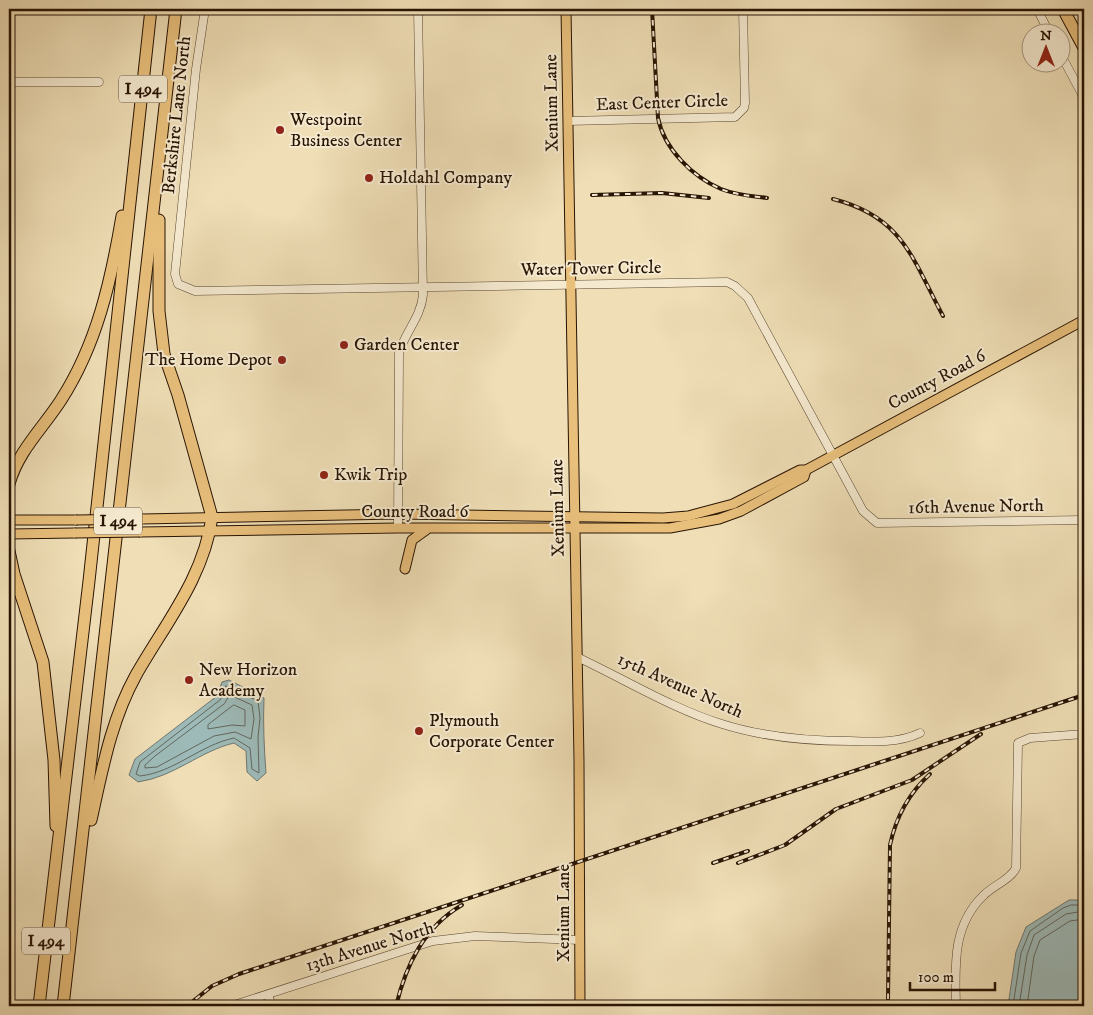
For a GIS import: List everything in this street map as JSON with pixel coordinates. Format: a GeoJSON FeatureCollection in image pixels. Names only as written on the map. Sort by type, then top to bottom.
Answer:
{"type":"FeatureCollection","features":[{"type":"Feature","properties":{"kind":"highway","name":"I 494"},"geometry":{"type":"LineString","coordinates":[[39,1006],[58,852],[151,9]]}},
{"type":"Feature","properties":{"kind":"highway","name":"I 494"},"geometry":{"type":"LineString","coordinates":[[63,1006],[176,9]]}},
{"type":"Feature","properties":{"kind":"highway"},"geometry":{"type":"LineString","coordinates":[[1063,9],[1084,48]]}},
{"type":"Feature","properties":{"kind":"highway"},"geometry":{"type":"LineString","coordinates":[[78,883],[114,724],[136,675],[176,612],[196,570],[210,530],[212,517],[178,394],[164,354],[159,311],[160,158]]}},
{"type":"Feature","properties":{"kind":"highway"},"geometry":{"type":"LineString","coordinates":[[9,484],[19,458],[62,400],[88,350],[102,313],[116,252],[127,185],[134,169]]}},
{"type":"Feature","properties":{"kind":"highway"},"geometry":{"type":"LineString","coordinates":[[9,551],[43,662],[54,760],[58,852]]}},
{"type":"Feature","properties":{"kind":"main road","name":"Xenium Lane"},"geometry":{"type":"LineString","coordinates":[[566,9],[577,657],[580,1006]]}},
{"type":"Feature","properties":{"kind":"main road","name":"County Road 6"},"geometry":{"type":"LineString","coordinates":[[9,520],[398,514],[575,518],[688,516],[733,504],[800,470],[806,470],[1084,320]]}},
{"type":"Feature","properties":{"kind":"main road","name":"County Road 6"},"geometry":{"type":"LineString","coordinates":[[9,534],[398,528],[670,528],[719,519],[773,495],[804,477],[806,470]]}},
{"type":"Feature","properties":{"kind":"main road"},"geometry":{"type":"LineString","coordinates":[[405,569],[412,540],[418,534],[430,528]]}},
{"type":"Feature","properties":{"kind":"street","name":"Berkshire Lane North"},"geometry":{"type":"LineString","coordinates":[[178,284],[176,274],[184,185],[196,69],[205,9]]}},
{"type":"Feature","properties":{"kind":"street"},"geometry":{"type":"LineString","coordinates":[[398,528],[399,353],[406,333],[419,316],[423,287],[418,9]]}},
{"type":"Feature","properties":{"kind":"street","name":"East Center Circle"},"geometry":{"type":"LineString","coordinates":[[568,121],[736,117],[744,108],[745,103],[743,9]]}},
{"type":"Feature","properties":{"kind":"street"},"geometry":{"type":"LineString","coordinates":[[1037,9],[1044,22]]}},
{"type":"Feature","properties":{"kind":"street"},"geometry":{"type":"LineString","coordinates":[[1070,72],[1084,98]]}},
{"type":"Feature","properties":{"kind":"street"},"geometry":{"type":"LineString","coordinates":[[9,82],[99,82]]}},
{"type":"Feature","properties":{"kind":"street","name":"Water Tower Circle"},"geometry":{"type":"LineString","coordinates":[[178,284],[195,291],[718,281],[736,286],[748,298],[863,511],[870,519]]}},
{"type":"Feature","properties":{"kind":"street","name":"16th Avenue North"},"geometry":{"type":"LineString","coordinates":[[870,519],[877,523],[1084,520]]}},
{"type":"Feature","properties":{"kind":"street","name":"15th Avenue North"},"geometry":{"type":"LineString","coordinates":[[577,657],[696,714],[745,731],[800,739],[857,742],[907,739],[920,733]]}},
{"type":"Feature","properties":{"kind":"street"},"geometry":{"type":"LineString","coordinates":[[956,1006],[956,961],[961,930],[976,903],[986,892],[1009,877],[1016,868],[1018,743],[1030,738],[1084,734]]}},
{"type":"Feature","properties":{"kind":"street","name":"13th Avenue North"},"geometry":{"type":"LineString","coordinates":[[231,1006],[384,955],[433,941],[475,936],[580,940]]}},
{"type":"Feature","properties":{"kind":"street"},"geometry":{"type":"LineString","coordinates":[[268,995],[272,1006]]}},
{"type":"Feature","properties":{"kind":"water"},"geometry":{"type":"Polygon","coordinates":[[[229,680],[264,698],[266,773],[257,781],[247,772],[246,751],[234,743],[151,779],[138,782],[129,775],[135,759],[217,696],[222,682],[229,680]]]}},
{"type":"Feature","properties":{"kind":"water"},"geometry":{"type":"Polygon","coordinates":[[[1069,900],[1084,900],[1084,1006],[1008,1006],[1016,952],[1026,927],[1069,900]]]}},
{"type":"Feature","properties":{"kind":"railway"},"geometry":{"type":"LineString","coordinates":[[652,9],[658,118],[666,140],[681,161],[710,184],[732,193],[767,198]]}},
{"type":"Feature","properties":{"kind":"railway"},"geometry":{"type":"LineString","coordinates":[[592,195],[662,193],[709,198]]}},
{"type":"Feature","properties":{"kind":"railway"},"geometry":{"type":"LineString","coordinates":[[833,199],[857,207],[875,217],[903,242],[943,316]]}},
{"type":"Feature","properties":{"kind":"railway"},"geometry":{"type":"LineString","coordinates":[[187,1006],[212,986],[239,974],[1084,695]]}},
{"type":"Feature","properties":{"kind":"railway"},"geometry":{"type":"LineString","coordinates":[[738,863],[785,845],[836,809],[912,780],[981,734]]}},
{"type":"Feature","properties":{"kind":"railway"},"geometry":{"type":"LineString","coordinates":[[888,999],[890,845],[904,806],[915,790],[930,774]]}},
{"type":"Feature","properties":{"kind":"railway"},"geometry":{"type":"LineString","coordinates":[[713,863],[748,851]]}},
{"type":"Feature","properties":{"kind":"railway"},"geometry":{"type":"LineString","coordinates":[[396,1006],[405,976],[418,948],[437,924],[462,905]]}},
{"type":"Feature","properties":{"kind":"place","name":"Westpoint Business Center"},"geometry":{"type":"Point","coordinates":[280,130]}},
{"type":"Feature","properties":{"kind":"place","name":"Holdahl Company"},"geometry":{"type":"Point","coordinates":[369,178]}},
{"type":"Feature","properties":{"kind":"place","name":"Garden Center"},"geometry":{"type":"Point","coordinates":[344,345]}},
{"type":"Feature","properties":{"kind":"place","name":"The Home Depot"},"geometry":{"type":"Point","coordinates":[282,360]}},
{"type":"Feature","properties":{"kind":"place","name":"Kwik Trip"},"geometry":{"type":"Point","coordinates":[324,475]}},
{"type":"Feature","properties":{"kind":"place","name":"New Horizon Academy"},"geometry":{"type":"Point","coordinates":[189,680]}},
{"type":"Feature","properties":{"kind":"place","name":"Plymouth Corporate Center"},"geometry":{"type":"Point","coordinates":[419,731]}}]}
